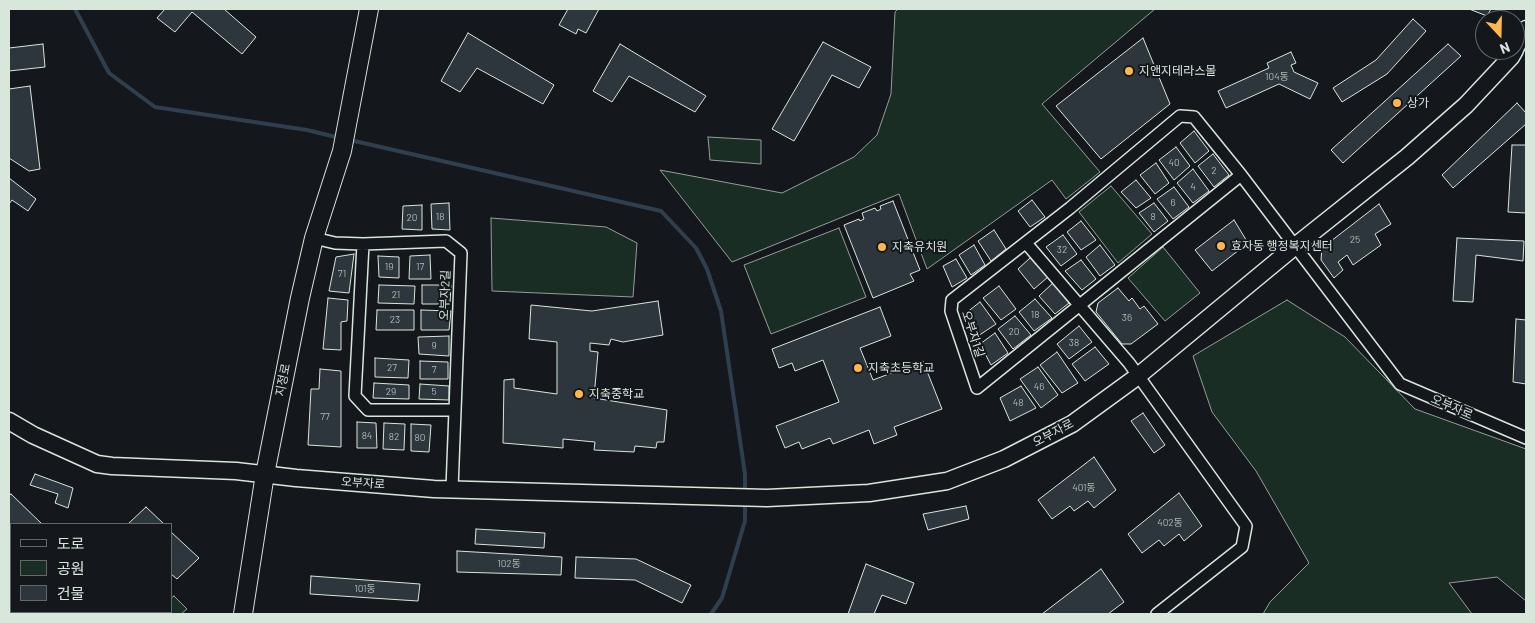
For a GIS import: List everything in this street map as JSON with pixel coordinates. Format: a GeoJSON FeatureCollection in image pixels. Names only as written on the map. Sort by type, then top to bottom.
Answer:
{"type":"FeatureCollection","features":[{"type":"Feature","properties":{"kind":"main road","name":"지정로"},"geometry":{"type":"LineString","coordinates":[[243,614],[264,474],[314,238],[342,151],[369,9]]}},
{"type":"Feature","properties":{"kind":"main road","name":"오부자로"},"geometry":{"type":"LineString","coordinates":[[9,421],[33,436],[97,464],[264,474],[452,489],[727,498],[869,493],[947,481],[1004,459],[1072,424],[1138,376],[1294,246],[1407,157],[1466,105],[1507,60]]}},
{"type":"Feature","properties":{"kind":"street","name":"오부자1길"},"geometry":{"type":"LineString","coordinates":[[1241,175],[977,388],[951,311],[952,300],[1026,243],[1180,116],[1194,117],[1241,175],[1294,246]]}},
{"type":"Feature","properties":{"kind":"street","name":"오부자2길"},"geometry":{"type":"LineString","coordinates":[[314,238],[335,243],[363,244],[446,241],[461,253],[452,489]]}},
{"type":"Feature","properties":{"kind":"street"},"geometry":{"type":"LineString","coordinates":[[1026,243],[1080,304],[1138,376],[1246,526],[1242,547],[1157,614]]}},
{"type":"Feature","properties":{"kind":"street"},"geometry":{"type":"LineString","coordinates":[[363,244],[356,396],[368,410],[454,410]]}},
{"type":"Feature","properties":{"kind":"street","name":"오부자로"},"geometry":{"type":"LineString","coordinates":[[1294,246],[1400,384],[1526,438]]}},
{"type":"Feature","properties":{"kind":"green space"},"geometry":{"type":"Polygon","coordinates":[[[898,9],[1155,9],[1042,104],[1100,172],[1066,199],[1052,180],[927,269],[899,194],[732,262],[660,170],[782,193],[854,157],[877,135],[891,94],[895,12],[898,9]]]}},
{"type":"Feature","properties":{"kind":"green space"},"geometry":{"type":"Polygon","coordinates":[[[708,137],[761,140],[761,164],[710,160],[708,137]]]}},
{"type":"Feature","properties":{"kind":"green space"},"geometry":{"type":"Polygon","coordinates":[[[1111,186],[1152,234],[1118,263],[1079,212],[1111,186]]]}},
{"type":"Feature","properties":{"kind":"green space"},"geometry":{"type":"Polygon","coordinates":[[[491,218],[606,227],[637,243],[633,297],[492,291],[491,218]]]}},
{"type":"Feature","properties":{"kind":"green space"},"geometry":{"type":"Polygon","coordinates":[[[839,228],[866,297],[771,334],[744,265],[839,228]]]}},
{"type":"Feature","properties":{"kind":"green space"},"geometry":{"type":"Polygon","coordinates":[[[1163,247],[1200,293],[1165,321],[1128,278],[1163,247]]]}},
{"type":"Feature","properties":{"kind":"green space"},"geometry":{"type":"Polygon","coordinates":[[[1287,300],[1345,337],[1415,409],[1526,449],[1526,601],[1497,577],[1449,583],[1472,614],[1263,614],[1270,602],[1309,563],[1256,471],[1212,412],[1193,356],[1287,300]]]}},
{"type":"Feature","properties":{"kind":"green space"},"geometry":{"type":"Polygon","coordinates":[[[174,596],[187,609],[181,614],[156,614],[172,613],[172,597],[174,596]]]}},
{"type":"Feature","properties":{"kind":"building"},"geometry":{"type":"Polygon","coordinates":[[[165,9],[224,9],[256,37],[242,54],[192,12],[175,32],[157,18],[165,9]]]}},
{"type":"Feature","properties":{"kind":"building"},"geometry":{"type":"Polygon","coordinates":[[[568,9],[599,9],[586,33],[578,29],[576,34],[559,25],[568,9]]]}},
{"type":"Feature","properties":{"kind":"building"},"geometry":{"type":"Polygon","coordinates":[[[1469,9],[1491,9],[1475,10],[1469,9]]]}},
{"type":"Feature","properties":{"kind":"building"},"geometry":{"type":"Polygon","coordinates":[[[1413,19],[1426,31],[1387,74],[1342,102],[1333,88],[1376,60],[1413,19]]]}},
{"type":"Feature","properties":{"kind":"building"},"geometry":{"type":"Polygon","coordinates":[[[468,33],[554,85],[543,104],[477,68],[460,92],[441,81],[468,33]]]}},
{"type":"Feature","properties":{"kind":"building","name":"지앤지테라스몰"},"geometry":{"type":"Polygon","coordinates":[[[1143,38],[1170,104],[1101,159],[1056,106],[1143,38]]]}},
{"type":"Feature","properties":{"kind":"building"},"geometry":{"type":"Polygon","coordinates":[[[823,42],[871,67],[859,88],[832,75],[794,141],[772,129],[823,42]]]}},
{"type":"Feature","properties":{"kind":"building"},"geometry":{"type":"Polygon","coordinates":[[[43,44],[45,67],[9,71],[9,48],[43,44]]]}},
{"type":"Feature","properties":{"kind":"building"},"geometry":{"type":"Polygon","coordinates":[[[620,44],[706,96],[695,112],[629,76],[612,102],[593,91],[620,44]]]}},
{"type":"Feature","properties":{"kind":"building","name":"상가"},"geometry":{"type":"Polygon","coordinates":[[[1448,44],[1461,56],[1343,163],[1331,150],[1448,44]]]}},
{"type":"Feature","properties":{"kind":"building"},"geometry":{"type":"Polygon","coordinates":[[[1291,52],[1296,63],[1291,65],[1294,72],[1318,83],[1310,99],[1279,84],[1226,108],[1218,91],[1269,68],[1267,63],[1291,52]]]}},
{"type":"Feature","properties":{"kind":"building"},"geometry":{"type":"Polygon","coordinates":[[[30,86],[40,169],[29,171],[9,158],[9,89],[30,86]]]}},
{"type":"Feature","properties":{"kind":"building"},"geometry":{"type":"Polygon","coordinates":[[[1517,103],[1526,113],[1526,124],[1453,188],[1442,175],[1517,103]]]}},
{"type":"Feature","properties":{"kind":"building"},"geometry":{"type":"Polygon","coordinates":[[[1194,131],[1209,151],[1195,163],[1180,143],[1194,131]]]}},
{"type":"Feature","properties":{"kind":"building"},"geometry":{"type":"Polygon","coordinates":[[[1512,145],[1526,145],[1526,213],[1508,212],[1512,145]]]}},
{"type":"Feature","properties":{"kind":"building"},"geometry":{"type":"Polygon","coordinates":[[[1176,147],[1190,166],[1174,180],[1159,160],[1176,147]]]}},
{"type":"Feature","properties":{"kind":"building"},"geometry":{"type":"Polygon","coordinates":[[[1213,154],[1229,175],[1214,187],[1198,166],[1213,154]]]}},
{"type":"Feature","properties":{"kind":"building"},"geometry":{"type":"Polygon","coordinates":[[[1156,163],[1169,183],[1155,194],[1140,175],[1156,163]]]}},
{"type":"Feature","properties":{"kind":"building"},"geometry":{"type":"Polygon","coordinates":[[[1193,169],[1209,191],[1193,203],[1177,183],[1193,169]]]}},
{"type":"Feature","properties":{"kind":"building"},"geometry":{"type":"Polygon","coordinates":[[[9,178],[36,199],[28,211],[12,200],[9,204],[9,178]]]}},
{"type":"Feature","properties":{"kind":"building"},"geometry":{"type":"Polygon","coordinates":[[[1136,180],[1151,198],[1136,208],[1121,192],[1136,180]]]}},
{"type":"Feature","properties":{"kind":"building"},"geometry":{"type":"Polygon","coordinates":[[[1174,187],[1189,207],[1173,219],[1157,199],[1174,187]]]}},
{"type":"Feature","properties":{"kind":"building"},"geometry":{"type":"Polygon","coordinates":[[[1032,200],[1045,217],[1030,227],[1018,211],[1032,200]]]}},
{"type":"Feature","properties":{"kind":"building","name":"지축유치원"},"geometry":{"type":"Polygon","coordinates":[[[893,201],[920,270],[910,274],[914,281],[873,298],[844,225],[859,219],[860,221],[864,219],[862,213],[875,208],[877,211],[881,209],[880,206],[893,201]]]}},
{"type":"Feature","properties":{"kind":"building"},"geometry":{"type":"Polygon","coordinates":[[[449,203],[450,230],[432,229],[431,204],[449,203]]]}},
{"type":"Feature","properties":{"kind":"building"},"geometry":{"type":"Polygon","coordinates":[[[1154,203],[1168,221],[1154,232],[1139,213],[1154,203]]]}},
{"type":"Feature","properties":{"kind":"building"},"geometry":{"type":"Polygon","coordinates":[[[1379,204],[1391,224],[1375,234],[1381,245],[1353,265],[1347,255],[1338,262],[1343,270],[1334,278],[1321,260],[1322,248],[1379,204]]]}},
{"type":"Feature","properties":{"kind":"building"},"geometry":{"type":"Polygon","coordinates":[[[422,205],[422,230],[402,229],[403,206],[422,205]]]}},
{"type":"Feature","properties":{"kind":"building","name":"효자동 행정복지센터"},"geometry":{"type":"Polygon","coordinates":[[[1234,220],[1248,243],[1212,271],[1195,250],[1234,220]]]}},
{"type":"Feature","properties":{"kind":"building"},"geometry":{"type":"Polygon","coordinates":[[[1081,221],[1096,240],[1081,250],[1067,232],[1081,221]]]}},
{"type":"Feature","properties":{"kind":"building"},"geometry":{"type":"Polygon","coordinates":[[[994,230],[1006,249],[991,261],[978,241],[994,230]]]}},
{"type":"Feature","properties":{"kind":"building"},"geometry":{"type":"Polygon","coordinates":[[[1063,235],[1077,254],[1061,266],[1046,247],[1063,235]]]}},
{"type":"Feature","properties":{"kind":"building"},"geometry":{"type":"Polygon","coordinates":[[[1457,238],[1524,241],[1523,261],[1476,255],[1473,302],[1453,301],[1457,238]]]}},
{"type":"Feature","properties":{"kind":"building"},"geometry":{"type":"Polygon","coordinates":[[[974,245],[985,265],[971,275],[959,255],[974,245]]]}},
{"type":"Feature","properties":{"kind":"building"},"geometry":{"type":"Polygon","coordinates":[[[1100,245],[1115,265],[1100,276],[1086,257],[1100,245]]]}},
{"type":"Feature","properties":{"kind":"building"},"geometry":{"type":"Polygon","coordinates":[[[354,254],[349,293],[329,291],[336,257],[354,254]]]}},
{"type":"Feature","properties":{"kind":"building"},"geometry":{"type":"Polygon","coordinates":[[[430,255],[431,279],[409,279],[410,256],[430,255]]]}},
{"type":"Feature","properties":{"kind":"building"},"geometry":{"type":"Polygon","coordinates":[[[378,256],[399,257],[399,278],[379,277],[378,256]]]}},
{"type":"Feature","properties":{"kind":"building"},"geometry":{"type":"Polygon","coordinates":[[[1030,258],[1048,277],[1034,289],[1018,269],[1030,258]]]}},
{"type":"Feature","properties":{"kind":"building"},"geometry":{"type":"Polygon","coordinates":[[[956,259],[967,278],[952,287],[943,266],[956,259]]]}},
{"type":"Feature","properties":{"kind":"building"},"geometry":{"type":"Polygon","coordinates":[[[1081,260],[1096,279],[1082,290],[1065,271],[1081,260]]]}},
{"type":"Feature","properties":{"kind":"building"},"geometry":{"type":"Polygon","coordinates":[[[1053,283],[1069,303],[1055,314],[1039,296],[1053,283]]]}},
{"type":"Feature","properties":{"kind":"building"},"geometry":{"type":"Polygon","coordinates":[[[379,285],[415,286],[414,304],[378,303],[379,285]]]}},
{"type":"Feature","properties":{"kind":"building"},"geometry":{"type":"Polygon","coordinates":[[[422,285],[451,285],[450,304],[422,304],[422,285]]]}},
{"type":"Feature","properties":{"kind":"building"},"geometry":{"type":"Polygon","coordinates":[[[999,286],[1016,309],[1001,320],[983,298],[999,286]]]}},
{"type":"Feature","properties":{"kind":"building"},"geometry":{"type":"Polygon","coordinates":[[[1118,288],[1129,301],[1132,298],[1140,309],[1144,306],[1158,324],[1131,344],[1122,344],[1096,312],[1098,303],[1118,288]]]}},
{"type":"Feature","properties":{"kind":"building"},"geometry":{"type":"Polygon","coordinates":[[[328,298],[348,300],[347,321],[341,322],[341,350],[323,349],[328,298]]]}},
{"type":"Feature","properties":{"kind":"building"},"geometry":{"type":"Polygon","coordinates":[[[1035,299],[1052,318],[1034,331],[1019,312],[1035,299]]]}},
{"type":"Feature","properties":{"kind":"building"},"geometry":{"type":"Polygon","coordinates":[[[658,301],[663,335],[623,342],[611,339],[609,345],[590,343],[590,351],[598,352],[594,398],[667,410],[664,442],[657,442],[656,448],[635,446],[634,452],[594,450],[595,442],[563,439],[563,448],[503,443],[504,380],[514,379],[514,388],[557,394],[557,342],[529,339],[531,305],[592,311],[658,301]]]}},
{"type":"Feature","properties":{"kind":"building"},"geometry":{"type":"Polygon","coordinates":[[[980,302],[996,324],[978,336],[966,313],[980,302]]]}},
{"type":"Feature","properties":{"kind":"building"},"geometry":{"type":"Polygon","coordinates":[[[880,307],[891,336],[860,348],[873,380],[923,361],[942,409],[894,427],[897,435],[874,444],[869,430],[833,444],[830,438],[802,449],[799,442],[785,448],[776,426],[839,402],[823,360],[795,371],[792,363],[779,368],[772,349],[880,307]]]}},
{"type":"Feature","properties":{"kind":"building"},"geometry":{"type":"Polygon","coordinates":[[[377,310],[414,310],[414,330],[376,330],[377,310]]]}},
{"type":"Feature","properties":{"kind":"building"},"geometry":{"type":"Polygon","coordinates":[[[421,310],[451,311],[449,330],[421,330],[421,310]]]}},
{"type":"Feature","properties":{"kind":"building"},"geometry":{"type":"Polygon","coordinates":[[[1015,316],[1031,335],[1013,349],[998,329],[1015,316]]]}},
{"type":"Feature","properties":{"kind":"building"},"geometry":{"type":"Polygon","coordinates":[[[1516,319],[1526,320],[1526,384],[1513,382],[1516,319]]]}},
{"type":"Feature","properties":{"kind":"building"},"geometry":{"type":"Polygon","coordinates":[[[1079,326],[1092,342],[1069,359],[1057,344],[1079,326]]]}},
{"type":"Feature","properties":{"kind":"building"},"geometry":{"type":"Polygon","coordinates":[[[995,333],[1008,353],[991,365],[980,344],[995,333]]]}},
{"type":"Feature","properties":{"kind":"building"},"geometry":{"type":"Polygon","coordinates":[[[449,336],[449,356],[419,354],[418,337],[449,336]]]}},
{"type":"Feature","properties":{"kind":"building"},"geometry":{"type":"Polygon","coordinates":[[[1095,347],[1109,364],[1085,381],[1072,364],[1095,347]]]}},
{"type":"Feature","properties":{"kind":"building"},"geometry":{"type":"Polygon","coordinates":[[[1057,352],[1078,383],[1062,393],[1040,365],[1057,352]]]}},
{"type":"Feature","properties":{"kind":"building"},"geometry":{"type":"Polygon","coordinates":[[[375,358],[409,360],[408,378],[375,377],[375,358]]]}},
{"type":"Feature","properties":{"kind":"building"},"geometry":{"type":"Polygon","coordinates":[[[420,361],[448,362],[448,379],[420,379],[420,361]]]}},
{"type":"Feature","properties":{"kind":"building"},"geometry":{"type":"Polygon","coordinates":[[[1038,367],[1058,395],[1041,408],[1020,379],[1038,367]]]}},
{"type":"Feature","properties":{"kind":"building"},"geometry":{"type":"Polygon","coordinates":[[[320,369],[341,371],[341,447],[308,445],[311,389],[319,389],[320,369]]]}},
{"type":"Feature","properties":{"kind":"building"},"geometry":{"type":"Polygon","coordinates":[[[374,383],[409,385],[409,399],[373,398],[374,383]]]}},
{"type":"Feature","properties":{"kind":"building"},"geometry":{"type":"Polygon","coordinates":[[[420,384],[449,386],[449,400],[419,399],[420,384]]]}},
{"type":"Feature","properties":{"kind":"building"},"geometry":{"type":"Polygon","coordinates":[[[1021,386],[1036,408],[1010,421],[1000,398],[1021,386]]]}},
{"type":"Feature","properties":{"kind":"building"},"geometry":{"type":"Polygon","coordinates":[[[1143,413],[1165,445],[1154,453],[1131,421],[1143,413]]]}},
{"type":"Feature","properties":{"kind":"building"},"geometry":{"type":"Polygon","coordinates":[[[357,422],[376,423],[377,448],[357,448],[357,422]]]}},
{"type":"Feature","properties":{"kind":"building"},"geometry":{"type":"Polygon","coordinates":[[[384,423],[405,424],[404,450],[383,449],[384,423]]]}},
{"type":"Feature","properties":{"kind":"building"},"geometry":{"type":"Polygon","coordinates":[[[411,424],[431,425],[429,452],[411,451],[411,424]]]}},
{"type":"Feature","properties":{"kind":"building"},"geometry":{"type":"Polygon","coordinates":[[[1094,457],[1116,490],[1094,508],[1088,501],[1074,511],[1070,506],[1052,519],[1038,500],[1094,457]]]}},
{"type":"Feature","properties":{"kind":"building"},"geometry":{"type":"Polygon","coordinates":[[[35,474],[73,488],[68,508],[55,503],[58,494],[30,485],[35,474]]]}},
{"type":"Feature","properties":{"kind":"building"},"geometry":{"type":"Polygon","coordinates":[[[1179,493],[1202,526],[1184,541],[1179,534],[1164,546],[1159,540],[1142,553],[1128,534],[1179,493]]]}},
{"type":"Feature","properties":{"kind":"building"},"geometry":{"type":"Polygon","coordinates":[[[11,494],[41,523],[10,523],[10,537],[9,496],[11,494]]]}},
{"type":"Feature","properties":{"kind":"building"},"geometry":{"type":"Polygon","coordinates":[[[966,506],[969,519],[928,530],[923,514],[966,506]]]}},
{"type":"Feature","properties":{"kind":"building"},"geometry":{"type":"Polygon","coordinates":[[[146,507],[163,523],[129,523],[146,507]]]}},
{"type":"Feature","properties":{"kind":"building"},"geometry":{"type":"Polygon","coordinates":[[[476,529],[545,533],[544,548],[475,544],[476,529]]]}},
{"type":"Feature","properties":{"kind":"building"},"geometry":{"type":"Polygon","coordinates":[[[172,533],[199,558],[177,579],[172,575],[172,533]]]}},
{"type":"Feature","properties":{"kind":"building"},"geometry":{"type":"Polygon","coordinates":[[[457,551],[562,557],[561,575],[457,572],[457,551]]]}},
{"type":"Feature","properties":{"kind":"building"},"geometry":{"type":"Polygon","coordinates":[[[576,557],[636,559],[691,585],[682,603],[635,580],[575,578],[576,557]]]}},
{"type":"Feature","properties":{"kind":"building"},"geometry":{"type":"Polygon","coordinates":[[[866,564],[914,583],[906,604],[882,595],[874,614],[848,614],[866,564]]]}},
{"type":"Feature","properties":{"kind":"building"},"geometry":{"type":"Polygon","coordinates":[[[1101,569],[1124,602],[1108,614],[1042,614],[1101,569]]]}},
{"type":"Feature","properties":{"kind":"building"},"geometry":{"type":"Polygon","coordinates":[[[311,576],[420,584],[418,601],[310,594],[311,576]]]}},
{"type":"Feature","properties":{"kind":"building"},"geometry":{"type":"Polygon","coordinates":[[[34,613],[36,614],[16,614],[34,613]]]}},
{"type":"Feature","properties":{"kind":"waterway"},"geometry":{"type":"LineString","coordinates":[[75,9],[109,73],[155,107],[307,130],[340,138]]}},
{"type":"Feature","properties":{"kind":"waterway"},"geometry":{"type":"LineString","coordinates":[[350,140],[661,211],[696,248],[707,269],[721,311],[745,474],[745,494]]}},
{"type":"Feature","properties":{"kind":"waterway"},"geometry":{"type":"LineString","coordinates":[[711,614],[722,598],[745,521],[745,501]]}},
{"type":"Feature","properties":{"kind":"place","name":"지앤지테라스몰"},"geometry":{"type":"Point","coordinates":[1129,71]}},
{"type":"Feature","properties":{"kind":"place","name":"상가"},"geometry":{"type":"Point","coordinates":[1397,103]}},
{"type":"Feature","properties":{"kind":"place","name":"효자동 행정복지센터"},"geometry":{"type":"Point","coordinates":[1221,246]}},
{"type":"Feature","properties":{"kind":"place","name":"지축유치원"},"geometry":{"type":"Point","coordinates":[882,247]}},
{"type":"Feature","properties":{"kind":"place","name":"지축초등학교"},"geometry":{"type":"Point","coordinates":[858,368]}},
{"type":"Feature","properties":{"kind":"place","name":"지축중학교"},"geometry":{"type":"Point","coordinates":[579,394]}}]}
